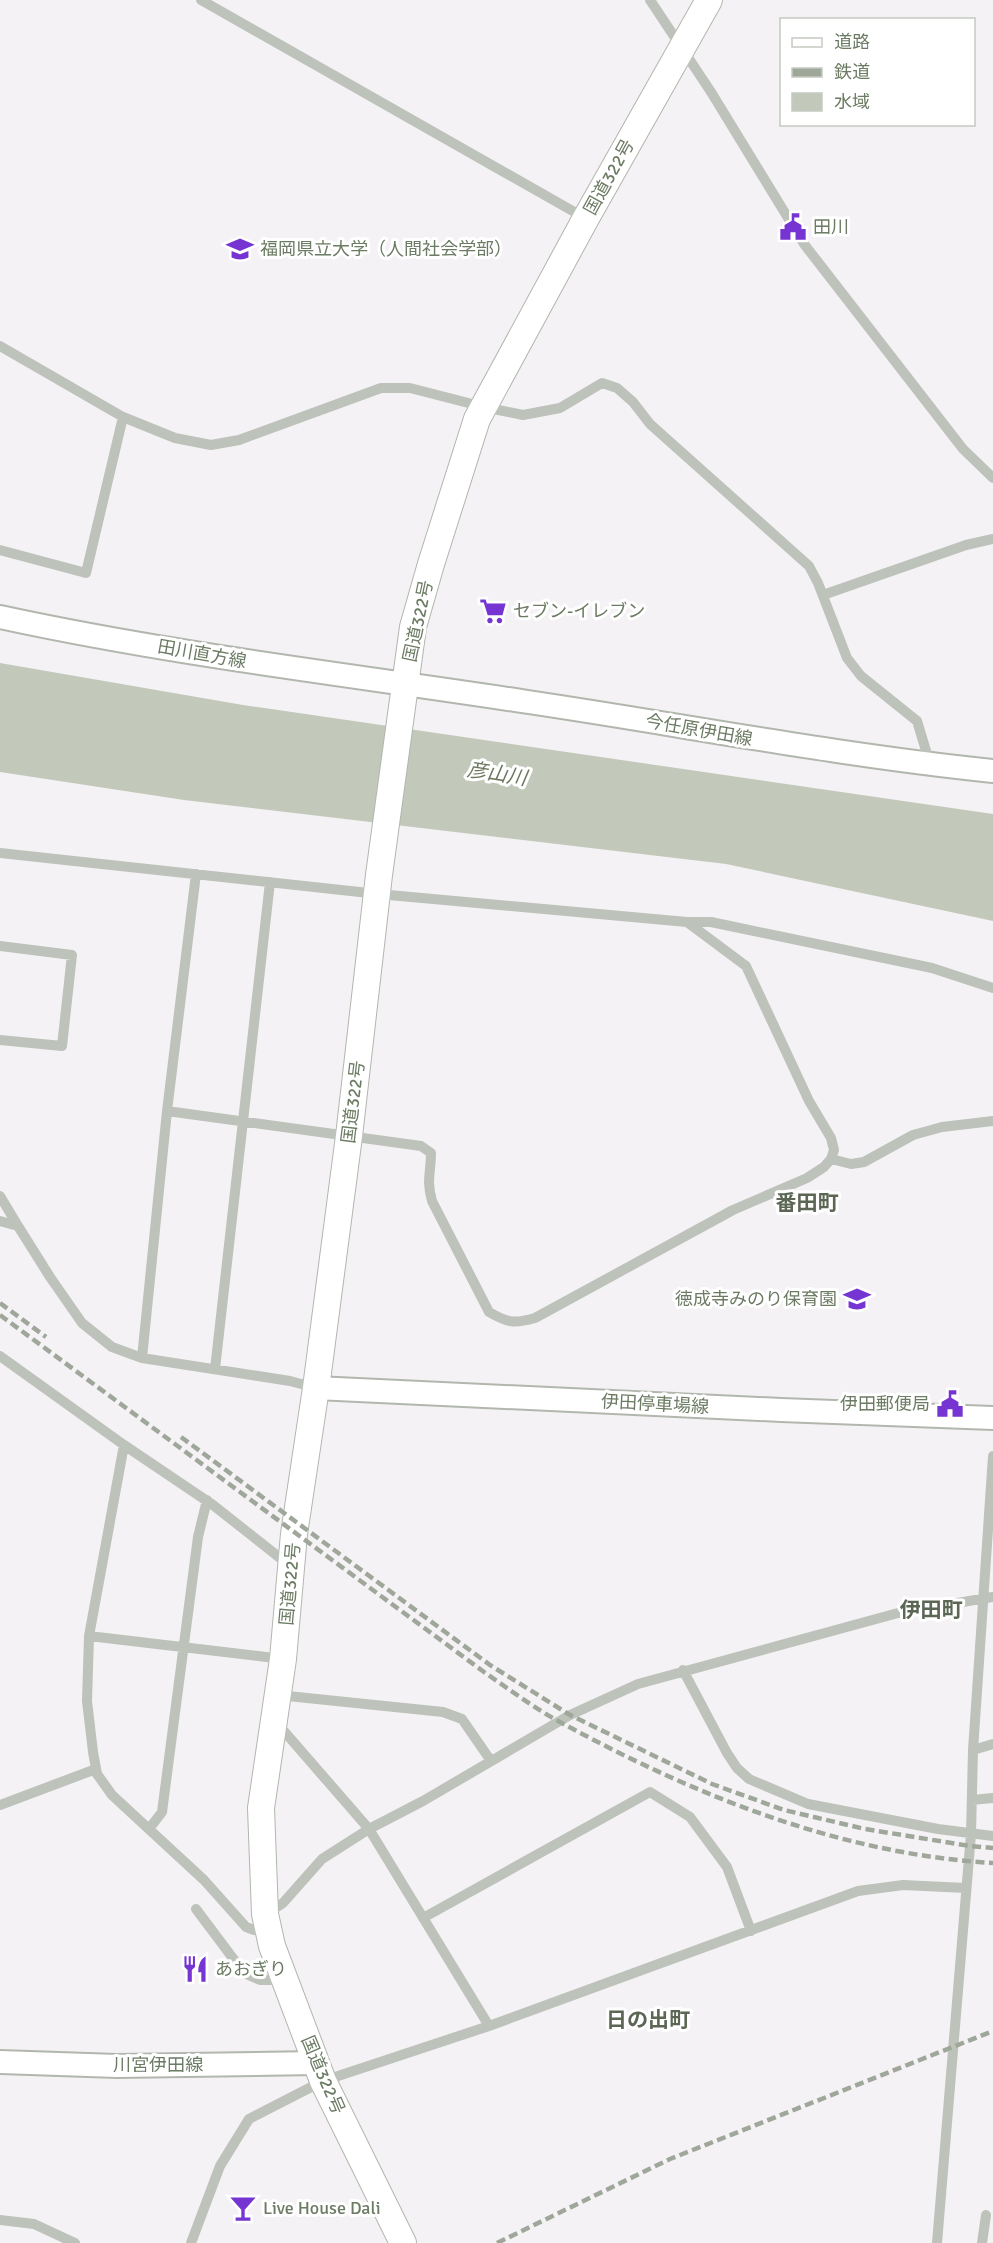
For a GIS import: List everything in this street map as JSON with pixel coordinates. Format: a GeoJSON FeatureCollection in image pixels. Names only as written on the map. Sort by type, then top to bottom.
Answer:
{"type":"FeatureCollection","features":[{"type":"Feature","properties":{"kind":"highway","name":"国道322号"},"geometry":{"type":"LineString","coordinates":[[403,2243],[320,2072],[272,1946],[267,1921],[261,1808],[283,1659],[291,1567],[349,1136],[405,683],[413,627],[430,564],[477,419],[586,218],[709,0]]}},
{"type":"Feature","properties":{"kind":"main road","name":"田川直方線"},"geometry":{"type":"LineString","coordinates":[[0,617],[45,627],[266,665],[405,683]]}},
{"type":"Feature","properties":{"kind":"main road","name":"今任原伊田線"},"geometry":{"type":"LineString","coordinates":[[405,683],[796,746],[993,771]]}},
{"type":"Feature","properties":{"kind":"main road","name":"伊田停車場線"},"geometry":{"type":"LineString","coordinates":[[316,1388],[769,1410],[993,1418]]}},
{"type":"Feature","properties":{"kind":"main road","name":"川宮伊田線"},"geometry":{"type":"LineString","coordinates":[[0,2062],[320,2072]]}},
{"type":"Feature","properties":{"kind":"street"},"geometry":{"type":"LineString","coordinates":[[201,0],[586,218]]}},
{"type":"Feature","properties":{"kind":"street"},"geometry":{"type":"LineString","coordinates":[[650,0],[711,92],[804,244],[963,449],[993,478]]}},
{"type":"Feature","properties":{"kind":"street"},"geometry":{"type":"LineString","coordinates":[[0,346],[123,417],[175,438],[211,445],[238,440],[381,388],[410,388],[524,415],[560,408],[602,383],[617,388],[633,402],[650,424],[696,467],[809,566],[823,595],[847,658],[861,676],[917,721],[930,764]]}},
{"type":"Feature","properties":{"kind":"street"},"geometry":{"type":"LineString","coordinates":[[0,550],[86,573],[123,417]]}},
{"type":"Feature","properties":{"kind":"street"},"geometry":{"type":"LineString","coordinates":[[823,595],[966,545],[993,539]]}},
{"type":"Feature","properties":{"kind":"street"},"geometry":{"type":"LineString","coordinates":[[0,853],[270,882],[379,884],[687,922],[711,922],[920,965],[993,988]]}},
{"type":"Feature","properties":{"kind":"street"},"geometry":{"type":"LineString","coordinates":[[142,1358],[167,1111],[196,874]]}},
{"type":"Feature","properties":{"kind":"street"},"geometry":{"type":"LineString","coordinates":[[215,1369],[270,882]]}},
{"type":"Feature","properties":{"kind":"street"},"geometry":{"type":"LineString","coordinates":[[167,1111],[421,1146],[431,1153],[427,1183],[437,1211],[489,1312],[504,1321],[517,1323],[535,1318],[733,1210],[807,1178],[824,1167],[831,1159],[834,1150],[831,1138],[809,1101],[746,966],[687,922]]}},
{"type":"Feature","properties":{"kind":"street"},"geometry":{"type":"LineString","coordinates":[[0,946],[72,955],[62,1046],[0,1040]]}},
{"type":"Feature","properties":{"kind":"street"},"geometry":{"type":"LineString","coordinates":[[831,1159],[851,1164],[864,1162],[913,1135],[942,1127],[993,1121]]}},
{"type":"Feature","properties":{"kind":"street"},"geometry":{"type":"LineString","coordinates":[[0,1196],[50,1277],[82,1323],[112,1347],[142,1358],[290,1381],[316,1388]]}},
{"type":"Feature","properties":{"kind":"street"},"geometry":{"type":"LineString","coordinates":[[0,1221],[18,1226]]}},
{"type":"Feature","properties":{"kind":"street"},"geometry":{"type":"LineString","coordinates":[[0,1356],[124,1446],[207,1500],[291,1567]]}},
{"type":"Feature","properties":{"kind":"street"},"geometry":{"type":"LineString","coordinates":[[124,1446],[89,1635],[87,1701],[96,1769],[112,1795],[204,1880],[246,1927],[254,1930],[267,1921],[322,1859],[369,1829],[423,1801],[570,1715],[638,1683],[898,1613],[988,1598]]}},
{"type":"Feature","properties":{"kind":"street"},"geometry":{"type":"LineString","coordinates":[[937,2243],[971,1834],[974,1749],[988,1598],[993,1456]]}},
{"type":"Feature","properties":{"kind":"street"},"geometry":{"type":"LineString","coordinates":[[149,1829],[162,1812],[182,1646],[198,1537],[207,1500]]}},
{"type":"Feature","properties":{"kind":"street"},"geometry":{"type":"LineString","coordinates":[[89,1635],[283,1659]]}},
{"type":"Feature","properties":{"kind":"street"},"geometry":{"type":"LineString","coordinates":[[683,1670],[737,1768],[749,1779],[808,1804],[993,1836]]}},
{"type":"Feature","properties":{"kind":"street"},"geometry":{"type":"LineString","coordinates":[[276,1707],[443,1712],[462,1719],[491,1761]]}},
{"type":"Feature","properties":{"kind":"street"},"geometry":{"type":"LineString","coordinates":[[276,1707],[369,1829],[489,2026]]}},
{"type":"Feature","properties":{"kind":"street"},"geometry":{"type":"LineString","coordinates":[[974,1749],[993,1744]]}},
{"type":"Feature","properties":{"kind":"street"},"geometry":{"type":"LineString","coordinates":[[0,1805],[96,1769]]}},
{"type":"Feature","properties":{"kind":"street"},"geometry":{"type":"LineString","coordinates":[[423,1918],[650,1792],[690,1817],[727,1867],[751,1931]]}},
{"type":"Feature","properties":{"kind":"street"},"geometry":{"type":"LineString","coordinates":[[972,1800],[993,1798]]}},
{"type":"Feature","properties":{"kind":"street"},"geometry":{"type":"LineString","coordinates":[[191,2243],[220,2166],[249,2119],[320,2072],[489,2026],[858,1891],[903,1885],[966,1888]]}},
{"type":"Feature","properties":{"kind":"street"},"geometry":{"type":"LineString","coordinates":[[196,1909],[244,1973],[260,1980],[285,1980]]}},
{"type":"Feature","properties":{"kind":"street"},"geometry":{"type":"LineString","coordinates":[[982,2243],[986,2215]]}},
{"type":"Feature","properties":{"kind":"street"},"geometry":{"type":"LineString","coordinates":[[0,2220],[34,2224],[75,2243]]}},
{"type":"Feature","properties":{"kind":"water","name":"彦山川"},"geometry":{"type":"Polygon","coordinates":[[[0,663],[243,705],[993,814],[993,921],[726,864],[184,800],[0,772],[0,663]]]}},
{"type":"Feature","properties":{"kind":"railway"},"geometry":{"type":"LineString","coordinates":[[0,1303],[46,1337]]}},
{"type":"Feature","properties":{"kind":"railway"},"geometry":{"type":"LineString","coordinates":[[0,1315],[484,1672],[560,1722],[663,1774],[715,1796],[824,1834],[936,1857],[993,1863]]}},
{"type":"Feature","properties":{"kind":"railway"},"geometry":{"type":"LineString","coordinates":[[181,1437],[490,1665],[570,1715],[712,1784],[784,1810],[865,1829],[993,1848]]}},
{"type":"Feature","properties":{"kind":"railway"},"geometry":{"type":"LineString","coordinates":[[497,2243],[670,2159],[993,2031]]}},
{"type":"Feature","properties":{"kind":"place","name":"田川"},"geometry":{"type":"Point","coordinates":[793,227]}},
{"type":"Feature","properties":{"kind":"place","name":"福岡県立大学（人間社会学部）"},"geometry":{"type":"Point","coordinates":[240,249]}},
{"type":"Feature","properties":{"kind":"place","name":"セブン-イレブン"},"geometry":{"type":"Point","coordinates":[493,611]}},
{"type":"Feature","properties":{"kind":"place","name":"徳成寺みのり保育園"},"geometry":{"type":"Point","coordinates":[857,1299]}},
{"type":"Feature","properties":{"kind":"place","name":"伊田郵便局"},"geometry":{"type":"Point","coordinates":[950,1404]}},
{"type":"Feature","properties":{"kind":"place","name":"あおぎり"},"geometry":{"type":"Point","coordinates":[195,1969]}},
{"type":"Feature","properties":{"kind":"place","name":"Live House Dali"},"geometry":{"type":"Point","coordinates":[243,2208]}},
{"type":"Feature","properties":{"kind":"district","name":"番田町"},"geometry":{"type":"Point","coordinates":[807,1203]}},
{"type":"Feature","properties":{"kind":"district","name":"伊田町"},"geometry":{"type":"Point","coordinates":[931,1610]}},
{"type":"Feature","properties":{"kind":"district","name":"日の出町"},"geometry":{"type":"Point","coordinates":[648,2020]}}]}
